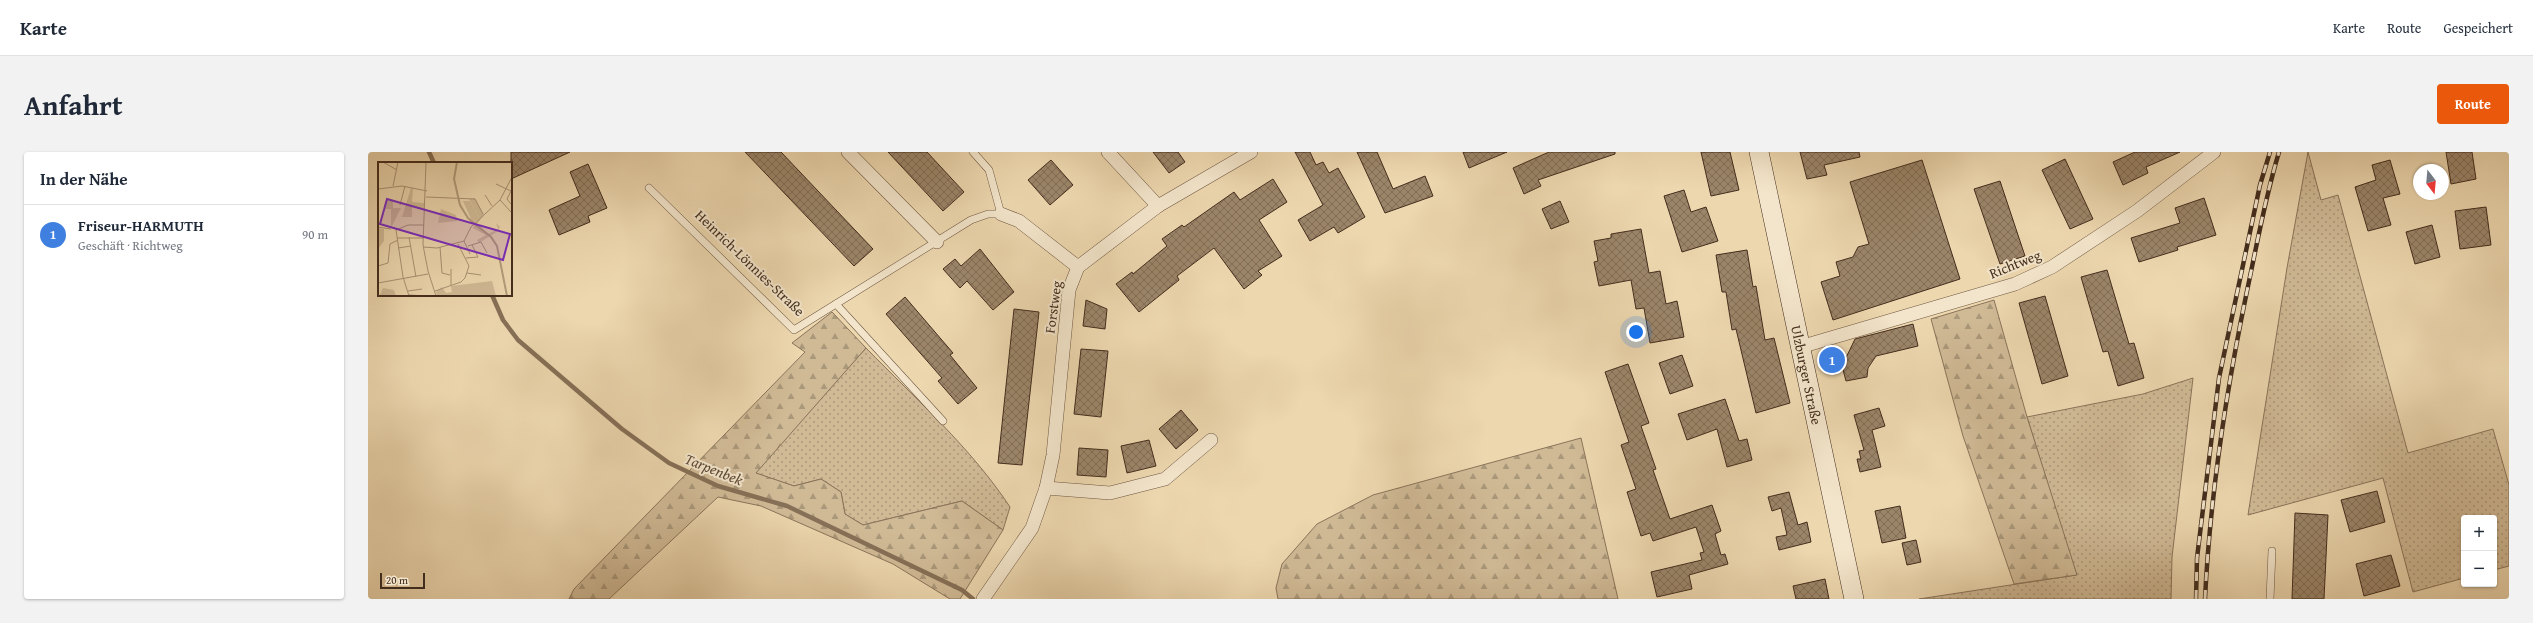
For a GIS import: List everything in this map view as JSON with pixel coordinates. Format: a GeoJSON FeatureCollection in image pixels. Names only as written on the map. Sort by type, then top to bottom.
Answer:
{"type":"FeatureCollection","features":[{"type":"Feature","properties":{"kind":"main road","name":"Ulzburger Straße"},"geometry":{"type":"LineString","coordinates":[[1759,152],[1851,598]]}},
{"type":"Feature","properties":{"kind":"street"},"geometry":{"type":"LineString","coordinates":[[848,152],[937,242]]}},
{"type":"Feature","properties":{"kind":"street"},"geometry":{"type":"LineString","coordinates":[[1108,152],[1158,206]]}},
{"type":"Feature","properties":{"kind":"street","name":"Forstweg"},"geometry":{"type":"LineString","coordinates":[[983,599],[1032,528],[1046,488],[1053,455],[1069,290],[1078,267],[1158,206],[1251,152]]}},
{"type":"Feature","properties":{"kind":"street","name":"Richtweg"},"geometry":{"type":"LineString","coordinates":[[1800,347],[2015,284],[2052,267],[2137,211],[2214,152]]}},
{"type":"Feature","properties":{"kind":"street","name":"Heinrich-Lönnies-Straße"},"geometry":{"type":"LineString","coordinates":[[1001,214],[1020,221],[1078,267]]}},
{"type":"Feature","properties":{"kind":"street"},"geometry":{"type":"LineString","coordinates":[[1046,488],[1110,493],[1165,479],[1211,440]]}},
{"type":"Feature","properties":{"kind":"lane"},"geometry":{"type":"LineString","coordinates":[[973,152],[989,170],[1001,214]]}},
{"type":"Feature","properties":{"kind":"lane","name":"Heinrich-Lönnies-Straße"},"geometry":{"type":"LineString","coordinates":[[649,188],[794,330],[977,217],[1001,214]]}},
{"type":"Feature","properties":{"kind":"lane"},"geometry":{"type":"LineString","coordinates":[[836,304],[943,421]]}},
{"type":"Feature","properties":{"kind":"lane"},"geometry":{"type":"LineString","coordinates":[[2270,599],[2272,551]]}},
{"type":"Feature","properties":{"kind":"green space"},"geometry":{"type":"Polygon","coordinates":[[[2308,152],[2321,200],[2338,195],[2408,453],[2493,429],[2509,485],[2509,566],[2497,569],[2497,515],[2461,515],[2461,579],[2413,592],[2383,478],[2248,515],[2287,268],[2308,152]]]}},
{"type":"Feature","properties":{"kind":"green space"},"geometry":{"type":"Polygon","coordinates":[[[1994,300],[2027,417],[2077,575],[2014,584],[1963,436],[1931,319],[1994,300]]]}},
{"type":"Feature","properties":{"kind":"green space"},"geometry":{"type":"Polygon","coordinates":[[[832,312],[866,348],[756,473],[794,486],[821,479],[841,492],[845,514],[863,525],[962,501],[1003,530],[960,599],[950,599],[893,564],[761,506],[718,497],[609,599],[569,599],[574,589],[805,352],[792,343],[832,312]]]}},
{"type":"Feature","properties":{"kind":"green space"},"geometry":{"type":"Polygon","coordinates":[[[866,348],[942,424],[995,485],[1010,507],[1003,530],[962,501],[863,525],[845,514],[841,492],[821,479],[794,486],[755,473],[866,348]]]}},
{"type":"Feature","properties":{"kind":"green space"},"geometry":{"type":"Polygon","coordinates":[[[2193,378],[2172,557],[2171,599],[1919,599],[2076,575],[2027,417],[2143,394],[2193,378]]]}},
{"type":"Feature","properties":{"kind":"green space"},"geometry":{"type":"Polygon","coordinates":[[[1581,438],[1618,599],[1278,599],[1276,588],[1282,564],[1317,524],[1373,495],[1581,438]]]}},
{"type":"Feature","properties":{"kind":"building"},"geometry":{"type":"Polygon","coordinates":[[[511,152],[570,152],[512,179],[511,152]]]}},
{"type":"Feature","properties":{"kind":"building"},"geometry":{"type":"Polygon","coordinates":[[[745,152],[781,152],[873,249],[854,266],[745,152]]]}},
{"type":"Feature","properties":{"kind":"building"},"geometry":{"type":"Polygon","coordinates":[[[888,152],[927,152],[964,192],[943,211],[888,152]]]}},
{"type":"Feature","properties":{"kind":"building"},"geometry":{"type":"Polygon","coordinates":[[[1153,152],[1178,152],[1185,162],[1169,173],[1153,152]]]}},
{"type":"Feature","properties":{"kind":"building"},"geometry":{"type":"Polygon","coordinates":[[[1295,152],[1310,152],[1316,165],[1323,162],[1329,173],[1338,168],[1365,217],[1338,233],[1334,227],[1310,241],[1298,220],[1323,205],[1295,152]]]}},
{"type":"Feature","properties":{"kind":"building"},"geometry":{"type":"Polygon","coordinates":[[[1357,152],[1377,152],[1393,189],[1425,176],[1433,196],[1385,213],[1357,152]]]}},
{"type":"Feature","properties":{"kind":"building"},"geometry":{"type":"Polygon","coordinates":[[[1463,152],[1507,152],[1469,168],[1463,152]]]}},
{"type":"Feature","properties":{"kind":"building"},"geometry":{"type":"Polygon","coordinates":[[[1549,152],[1615,152],[1615,154],[1538,180],[1541,186],[1524,194],[1513,168],[1549,152]]]}},
{"type":"Feature","properties":{"kind":"building"},"geometry":{"type":"Polygon","coordinates":[[[1701,152],[1730,152],[1739,190],[1711,196],[1701,152]]]}},
{"type":"Feature","properties":{"kind":"building"},"geometry":{"type":"Polygon","coordinates":[[[1800,152],[1859,152],[1860,157],[1824,165],[1827,175],[1807,179],[1800,152]]]}},
{"type":"Feature","properties":{"kind":"building"},"geometry":{"type":"Polygon","coordinates":[[[2135,152],[2180,152],[2146,167],[2148,173],[2123,185],[2113,162],[2135,152]]]}},
{"type":"Feature","properties":{"kind":"building"},"geometry":{"type":"Polygon","coordinates":[[[2446,152],[2472,152],[2476,179],[2451,184],[2446,152]]]}},
{"type":"Feature","properties":{"kind":"building"},"geometry":{"type":"Polygon","coordinates":[[[2065,159],[2093,219],[2070,229],[2042,170],[2065,159]]]}},
{"type":"Feature","properties":{"kind":"building"},"geometry":{"type":"Polygon","coordinates":[[[1051,160],[1073,185],[1050,205],[1028,180],[1051,160]]]}},
{"type":"Feature","properties":{"kind":"building"},"geometry":{"type":"Polygon","coordinates":[[[1922,160],[1960,279],[1833,320],[1821,282],[1840,276],[1836,262],[1853,257],[1858,247],[1869,244],[1850,182],[1922,160]]]}},
{"type":"Feature","properties":{"kind":"building"},"geometry":{"type":"Polygon","coordinates":[[[2390,160],[2400,194],[2383,198],[2391,225],[2368,231],[2355,187],[2376,180],[2372,165],[2390,160]]]}},
{"type":"Feature","properties":{"kind":"building"},"geometry":{"type":"Polygon","coordinates":[[[588,164],[607,208],[588,216],[590,222],[559,235],[549,210],[580,196],[570,172],[588,164]]]}},
{"type":"Feature","properties":{"kind":"building"},"geometry":{"type":"Polygon","coordinates":[[[1273,179],[1287,202],[1259,220],[1282,256],[1258,271],[1262,275],[1244,289],[1214,248],[1177,276],[1179,280],[1139,312],[1116,284],[1132,272],[1133,274],[1167,246],[1162,239],[1182,225],[1184,227],[1234,192],[1240,200],[1273,179]]]}},
{"type":"Feature","properties":{"kind":"building"},"geometry":{"type":"Polygon","coordinates":[[[2000,181],[2025,256],[2000,264],[1974,189],[2000,181]]]}},
{"type":"Feature","properties":{"kind":"building"},"geometry":{"type":"Polygon","coordinates":[[[1684,190],[1691,212],[1706,207],[1718,241],[1682,252],[1664,196],[1684,190]]]}},
{"type":"Feature","properties":{"kind":"building"},"geometry":{"type":"Polygon","coordinates":[[[2204,198],[2216,235],[2177,247],[2178,250],[2139,262],[2131,238],[2180,223],[2175,208],[2204,198]]]}},
{"type":"Feature","properties":{"kind":"building"},"geometry":{"type":"Polygon","coordinates":[[[1560,201],[1569,222],[1551,229],[1542,209],[1560,201]]]}},
{"type":"Feature","properties":{"kind":"building"},"geometry":{"type":"Polygon","coordinates":[[[2486,207],[2491,245],[2460,249],[2455,211],[2486,207]]]}},
{"type":"Feature","properties":{"kind":"building"},"geometry":{"type":"Polygon","coordinates":[[[2432,225],[2440,257],[2415,264],[2406,232],[2432,225]]]}},
{"type":"Feature","properties":{"kind":"building"},"geometry":{"type":"Polygon","coordinates":[[[1641,229],[1649,273],[1660,271],[1666,304],[1677,301],[1684,337],[1650,343],[1644,308],[1636,309],[1631,280],[1599,286],[1594,262],[1598,261],[1594,241],[1611,238],[1611,234],[1641,229]]]}},
{"type":"Feature","properties":{"kind":"building"},"geometry":{"type":"Polygon","coordinates":[[[980,249],[1014,292],[993,310],[967,281],[960,288],[943,269],[955,259],[961,266],[980,249]]]}},
{"type":"Feature","properties":{"kind":"building"},"geometry":{"type":"Polygon","coordinates":[[[1747,250],[1753,287],[1756,286],[1765,340],[1774,338],[1790,403],[1756,413],[1736,329],[1732,330],[1726,292],[1722,292],[1716,255],[1747,250]]]}},
{"type":"Feature","properties":{"kind":"building"},"geometry":{"type":"Polygon","coordinates":[[[2107,270],[2129,344],[2134,343],[2144,378],[2118,386],[2108,351],[2103,352],[2081,277],[2107,270]]]}},
{"type":"Feature","properties":{"kind":"building"},"geometry":{"type":"Polygon","coordinates":[[[2045,296],[2068,376],[2042,384],[2019,303],[2045,296]]]}},
{"type":"Feature","properties":{"kind":"building"},"geometry":{"type":"Polygon","coordinates":[[[905,297],[953,353],[950,355],[977,388],[958,404],[938,381],[942,378],[886,314],[905,297]]]}},
{"type":"Feature","properties":{"kind":"building"},"geometry":{"type":"Polygon","coordinates":[[[1086,300],[1107,309],[1105,329],[1083,326],[1086,300]]]}},
{"type":"Feature","properties":{"kind":"building"},"geometry":{"type":"Polygon","coordinates":[[[1014,309],[1039,312],[1022,465],[998,463],[1014,309]]]}},
{"type":"Feature","properties":{"kind":"building"},"geometry":{"type":"Polygon","coordinates":[[[1913,324],[1918,346],[1876,356],[1868,368],[1867,377],[1846,381],[1842,366],[1855,339],[1913,324]]]}},
{"type":"Feature","properties":{"kind":"building"},"geometry":{"type":"Polygon","coordinates":[[[1081,349],[1108,351],[1101,417],[1074,414],[1081,349]]]}},
{"type":"Feature","properties":{"kind":"building"},"geometry":{"type":"Polygon","coordinates":[[[1682,355],[1693,386],[1670,394],[1659,363],[1682,355]]]}},
{"type":"Feature","properties":{"kind":"building"},"geometry":{"type":"Polygon","coordinates":[[[1628,364],[1649,423],[1641,426],[1656,469],[1653,470],[1670,519],[1712,505],[1721,531],[1715,534],[1721,555],[1725,554],[1728,564],[1689,575],[1692,589],[1657,597],[1651,572],[1702,560],[1700,553],[1704,552],[1696,527],[1653,541],[1650,533],[1641,536],[1627,492],[1636,489],[1621,445],[1629,442],[1605,372],[1628,364]]]}},
{"type":"Feature","properties":{"kind":"building"},"geometry":{"type":"Polygon","coordinates":[[[1725,399],[1739,441],[1747,439],[1752,460],[1727,467],[1717,429],[1687,440],[1678,414],[1725,399]]]}},
{"type":"Feature","properties":{"kind":"building"},"geometry":{"type":"Polygon","coordinates":[[[1879,408],[1885,426],[1872,430],[1881,467],[1860,472],[1857,459],[1861,459],[1859,451],[1864,450],[1854,415],[1879,408]]]}},
{"type":"Feature","properties":{"kind":"building"},"geometry":{"type":"Polygon","coordinates":[[[1181,410],[1198,430],[1176,449],[1159,429],[1181,410]]]}},
{"type":"Feature","properties":{"kind":"building"},"geometry":{"type":"Polygon","coordinates":[[[1149,440],[1156,466],[1127,473],[1121,446],[1149,440]]]}},
{"type":"Feature","properties":{"kind":"building"},"geometry":{"type":"Polygon","coordinates":[[[1079,448],[1108,450],[1106,477],[1077,475],[1079,448]]]}},
{"type":"Feature","properties":{"kind":"building"},"geometry":{"type":"Polygon","coordinates":[[[2377,491],[2385,522],[2350,532],[2341,500],[2377,491]]]}},
{"type":"Feature","properties":{"kind":"building"},"geometry":{"type":"Polygon","coordinates":[[[1789,492],[1798,525],[1807,522],[1811,542],[1779,550],[1776,537],[1787,535],[1781,508],[1772,511],[1768,497],[1789,492]]]}},
{"type":"Feature","properties":{"kind":"building"},"geometry":{"type":"Polygon","coordinates":[[[1900,506],[1906,538],[1882,543],[1875,511],[1900,506]]]}},
{"type":"Feature","properties":{"kind":"building"},"geometry":{"type":"Polygon","coordinates":[[[2295,513],[2328,515],[2324,599],[2292,599],[2295,513]]]}},
{"type":"Feature","properties":{"kind":"building"},"geometry":{"type":"Polygon","coordinates":[[[1916,540],[1921,562],[1907,565],[1902,543],[1916,540]]]}},
{"type":"Feature","properties":{"kind":"building"},"geometry":{"type":"Polygon","coordinates":[[[2391,555],[2400,586],[2364,596],[2356,564],[2391,555]]]}},
{"type":"Feature","properties":{"kind":"building"},"geometry":{"type":"Polygon","coordinates":[[[1825,579],[1829,599],[1796,599],[1793,586],[1825,579]]]}},
{"type":"Feature","properties":{"kind":"waterway","name":"Tarpenbek"},"geometry":{"type":"LineString","coordinates":[[429,152],[434,162]]}},
{"type":"Feature","properties":{"kind":"waterway","name":"Tarpenbek"},"geometry":{"type":"LineString","coordinates":[[492,296],[503,320],[518,340],[622,429],[669,463],[718,486],[787,506],[962,590],[973,599]]}},
{"type":"Feature","properties":{"kind":"railway"},"geometry":{"type":"LineString","coordinates":[[2196,599],[2197,558],[2219,378],[2260,185],[2270,152]]}},
{"type":"Feature","properties":{"kind":"railway"},"geometry":{"type":"LineString","coordinates":[[2205,599],[2207,560],[2215,482],[2232,367],[2258,238],[2279,152]]}},
{"type":"Feature","properties":{"kind":"place","name":"Friseur-HARMUTH"},"geometry":{"type":"Point","coordinates":[1832,360]}}]}
